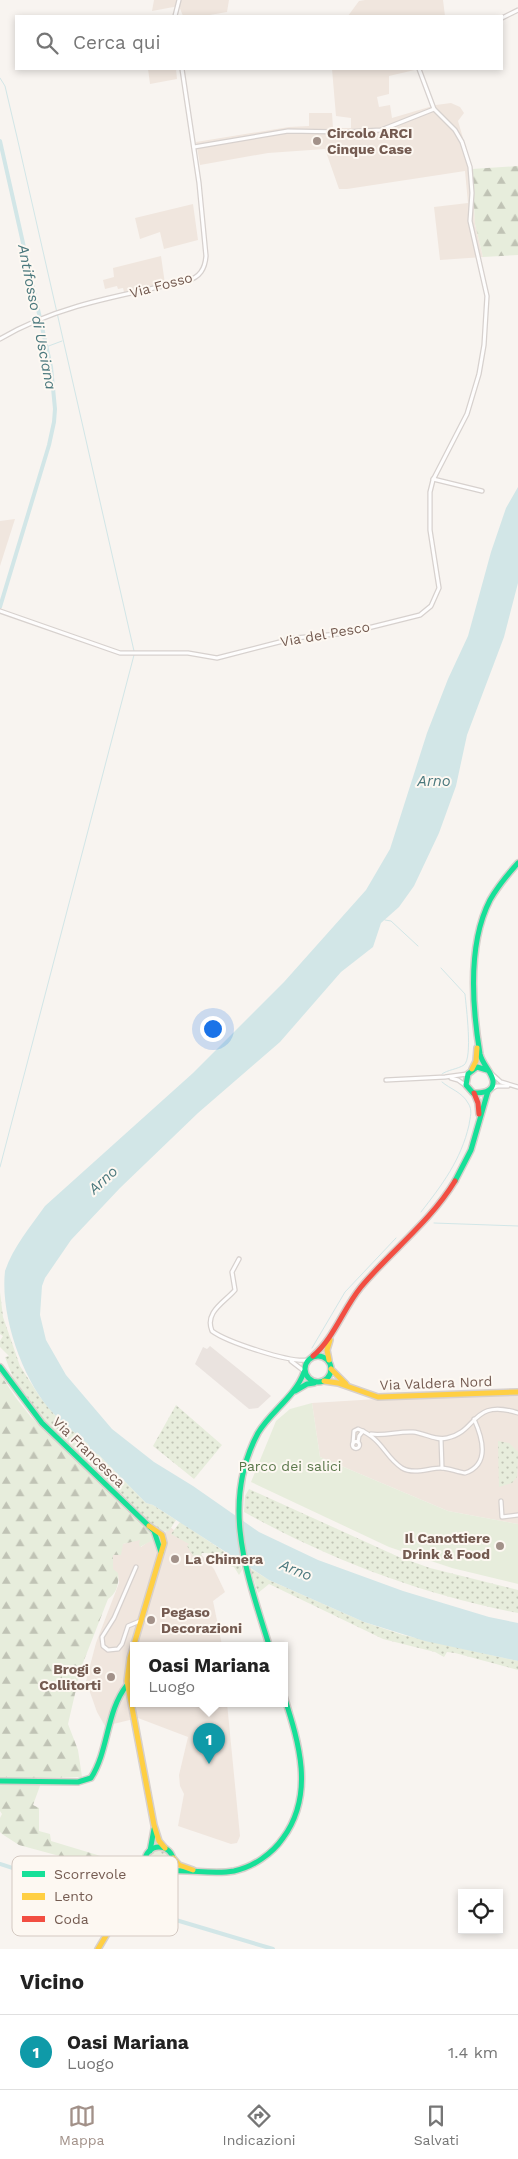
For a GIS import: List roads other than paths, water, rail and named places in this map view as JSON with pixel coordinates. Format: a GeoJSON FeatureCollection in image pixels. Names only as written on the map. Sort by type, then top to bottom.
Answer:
{"type":"FeatureCollection","features":[{"type":"Feature","properties":{"kind":"main road"},"geometry":{"type":"LineString","coordinates":[[268,1642],[246,1569],[238,1530],[238,1498],[246,1459],[264,1425],[301,1382],[308,1360],[321,1349],[360,1290],[435,1209],[452,1186],[470,1154],[493,1083],[489,1071],[481,1059],[478,1033],[475,958],[480,925],[494,892],[518,863]]}},
{"type":"Feature","properties":{"kind":"main road"},"geometry":{"type":"LineString","coordinates":[[478,1033],[476,1059],[466,1078],[467,1087],[474,1094],[478,1103],[479,1122]]}},
{"type":"Feature","properties":{"kind":"main road"},"geometry":{"type":"LineString","coordinates":[[470,1072],[479,1067],[489,1071]]}},
{"type":"Feature","properties":{"kind":"main road"},"geometry":{"type":"LineString","coordinates":[[474,1094],[489,1091]]}},
{"type":"Feature","properties":{"kind":"main road"},"geometry":{"type":"LineString","coordinates":[[289,1396],[307,1384],[324,1381],[329,1376],[330,1366],[327,1350],[334,1330]]}},
{"type":"Feature","properties":{"kind":"main road"},"geometry":{"type":"LineString","coordinates":[[313,1356],[324,1357],[339,1378],[355,1390]]}},
{"type":"Feature","properties":{"kind":"main road","name":"Via Francesca"},"geometry":{"type":"LineString","coordinates":[[0,1366],[42,1423],[163,1537],[164,1543],[140,1621]]}},
{"type":"Feature","properties":{"kind":"main road"},"geometry":{"type":"LineString","coordinates":[[304,1371],[308,1379],[316,1382]]}},
{"type":"Feature","properties":{"kind":"main road","name":"Via Valdera Nord"},"geometry":{"type":"LineString","coordinates":[[324,1381],[336,1382],[374,1396],[388,1397],[518,1392]]}},
{"type":"Feature","properties":{"kind":"main road"},"geometry":{"type":"LineString","coordinates":[[135,1642],[140,1621]]}},
{"type":"Feature","properties":{"kind":"main road"},"geometry":{"type":"LineString","coordinates":[[130,1659],[127,1685],[130,1701]]}},
{"type":"Feature","properties":{"kind":"main road"},"geometry":{"type":"LineString","coordinates":[[0,1781],[75,1782],[91,1778],[98,1767],[118,1696],[127,1685]]}},
{"type":"Feature","properties":{"kind":"main road"},"geometry":{"type":"LineString","coordinates":[[131,1707],[154,1825],[159,1841],[171,1856]]}},
{"type":"Feature","properties":{"kind":"main road"},"geometry":{"type":"LineString","coordinates":[[178,1871],[218,1873],[234,1871],[256,1862],[280,1843],[294,1823],[301,1798],[302,1765],[297,1739],[287,1707]]}},
{"type":"Feature","properties":{"kind":"main road"},"geometry":{"type":"LineString","coordinates":[[148,1856],[153,1842],[154,1825]]}},
{"type":"Feature","properties":{"kind":"main road"},"geometry":{"type":"LineString","coordinates":[[150,1851],[157,1847],[165,1848]]}},
{"type":"Feature","properties":{"kind":"main road"},"geometry":{"type":"LineString","coordinates":[[178,1864],[200,1873]]}},
{"type":"Feature","properties":{"kind":"main road"},"geometry":{"type":"LineString","coordinates":[[98,1949],[106,1936]]}},
{"type":"Feature","properties":{"kind":"street"},"geometry":{"type":"LineString","coordinates":[[176,15],[179,0]]}},
{"type":"Feature","properties":{"kind":"street"},"geometry":{"type":"LineString","coordinates":[[503,18],[518,10]]}},
{"type":"Feature","properties":{"kind":"street"},"geometry":{"type":"LineString","coordinates":[[182,70],[194,147],[288,131],[344,132],[381,130],[434,109],[419,70]]}},
{"type":"Feature","properties":{"kind":"street","name":"Via del Pesco"},"geometry":{"type":"LineString","coordinates":[[0,611],[14,614],[113,651],[125,653],[188,653],[217,658],[295,638],[348,633],[424,613],[432,606],[439,588],[430,530],[430,492],[433,479],[468,414],[479,374],[484,345],[488,296],[470,221],[472,193],[470,167],[462,142],[455,130],[434,109]]}},
{"type":"Feature","properties":{"kind":"street","name":"Via Fosso"},"geometry":{"type":"LineString","coordinates":[[0,339],[43,317],[187,281],[200,274],[206,263],[206,256],[194,147]]}},
{"type":"Feature","properties":{"kind":"street"},"geometry":{"type":"LineString","coordinates":[[433,479],[482,491]]}},
{"type":"Feature","properties":{"kind":"street"},"geometry":{"type":"LineString","coordinates":[[489,1071],[497,1079],[511,1086]]}},
{"type":"Feature","properties":{"kind":"street"},"geometry":{"type":"LineString","coordinates":[[386,1080],[460,1076],[470,1072]]}},
{"type":"Feature","properties":{"kind":"street"},"geometry":{"type":"LineString","coordinates":[[445,1077],[458,1080],[467,1087]]}},
{"type":"Feature","properties":{"kind":"street"},"geometry":{"type":"LineString","coordinates":[[489,1091],[497,1086],[518,1087]]}},
{"type":"Feature","properties":{"kind":"street"},"geometry":{"type":"LineString","coordinates":[[239,1259],[232,1272],[235,1290],[214,1310],[210,1321],[211,1329],[222,1336],[286,1358],[298,1361],[308,1360]]}},
{"type":"Feature","properties":{"kind":"street"},"geometry":{"type":"LineString","coordinates":[[286,1358],[304,1371]]}},
{"type":"Feature","properties":{"kind":"street"},"geometry":{"type":"LineString","coordinates":[[370,1434],[382,1435],[412,1432],[441,1439],[456,1435],[482,1413],[494,1410],[518,1413]]}},
{"type":"Feature","properties":{"kind":"street"},"geometry":{"type":"LineString","coordinates":[[363,1431],[355,1443],[354,1430],[357,1429],[363,1431],[370,1434],[380,1442],[396,1463],[406,1470],[418,1471],[442,1468],[465,1473],[477,1464],[482,1453],[483,1445],[474,1419]]}},
{"type":"Feature","properties":{"kind":"street"},"geometry":{"type":"LineString","coordinates":[[380,1442],[382,1435]]}},
{"type":"Feature","properties":{"kind":"street"},"geometry":{"type":"LineString","coordinates":[[441,1439],[442,1468]]}},
{"type":"Feature","properties":{"kind":"street"},"geometry":{"type":"LineString","coordinates":[[501,1501],[502,1516],[518,1516]]}},
{"type":"Feature","properties":{"kind":"street"},"geometry":{"type":"LineString","coordinates":[[136,1566],[117,1612],[102,1637],[103,1646],[108,1650],[118,1649],[122,1644],[128,1626],[140,1621]]}},
{"type":"Feature","properties":{"kind":"water","name":"Arno"},"geometry":{"type":"Polygon","coordinates":[[[518,487],[518,583],[504,637],[467,735],[456,786],[439,833],[414,886],[399,907],[381,923],[373,947],[341,972],[280,1042],[198,1113],[120,1188],[71,1240],[45,1278],[42,1286],[40,1315],[46,1340],[66,1375],[112,1429],[154,1462],[193,1486],[259,1532],[318,1560],[403,1591],[489,1617],[518,1623],[518,1661],[425,1641],[364,1622],[269,1580],[153,1505],[146,1503],[99,1455],[91,1451],[88,1444],[58,1418],[43,1401],[24,1367],[16,1347],[10,1328],[4,1289],[5,1271],[8,1262],[45,1206],[193,1073],[284,982],[366,890],[390,849],[427,733],[448,679],[468,636],[491,552],[506,508],[518,487]]]}},
{"type":"Feature","properties":{"kind":"waterway"},"geometry":{"type":"LineString","coordinates":[[0,78],[5,86],[17,137],[134,651]]}},
{"type":"Feature","properties":{"kind":"waterway","name":"Antifosso di Usciana"},"geometry":{"type":"LineString","coordinates":[[0,141],[51,367],[55,409],[49,445],[0,607]]}},
{"type":"Feature","properties":{"kind":"waterway"},"geometry":{"type":"LineString","coordinates":[[46,347],[62,341]]}},
{"type":"Feature","properties":{"kind":"waterway"},"geometry":{"type":"LineString","coordinates":[[0,1167],[134,655]]}},
{"type":"Feature","properties":{"kind":"waterway"},"geometry":{"type":"LineString","coordinates":[[385,920],[391,921],[418,946]]}},
{"type":"Feature","properties":{"kind":"waterway"},"geometry":{"type":"LineString","coordinates":[[441,968],[465,994],[469,1043],[467,1060],[464,1065],[442,1074]]}},
{"type":"Feature","properties":{"kind":"waterway"},"geometry":{"type":"LineString","coordinates":[[421,1212],[456,1161],[466,1138],[469,1125],[470,1106],[459,1093],[442,1082]]}},
{"type":"Feature","properties":{"kind":"waterway"},"geometry":{"type":"LineString","coordinates":[[434,1223],[518,1226]]}},
{"type":"Feature","properties":{"kind":"waterway"},"geometry":{"type":"LineString","coordinates":[[312,1348],[345,1292],[396,1238]]}},
{"type":"Feature","properties":{"kind":"waterway"},"geometry":{"type":"LineString","coordinates":[[0,1864],[12,1868]]}},
{"type":"Feature","properties":{"kind":"waterway"},"geometry":{"type":"LineString","coordinates":[[178,1921],[273,1949]]}},
{"type":"Feature","properties":{"kind":"place","name":"Circolo ARCI Cinque Case"},"geometry":{"type":"Point","coordinates":[317,141]}},
{"type":"Feature","properties":{"kind":"place","name":"Il Canottiere Drink & Food"},"geometry":{"type":"Point","coordinates":[500,1546]}},
{"type":"Feature","properties":{"kind":"place","name":"La Chimera"},"geometry":{"type":"Point","coordinates":[175,1559]}},
{"type":"Feature","properties":{"kind":"place","name":"Pegaso Decorazioni"},"geometry":{"type":"Point","coordinates":[151,1620]}},
{"type":"Feature","properties":{"kind":"place","name":"Brogi e Collitorti"},"geometry":{"type":"Point","coordinates":[111,1677]}},
{"type":"Feature","properties":{"kind":"place","name":"Oasi Mariana"},"geometry":{"type":"Point","coordinates":[209,1764]}},
{"type":"Feature","properties":{"kind":"park label","name":"Parco dei salici"},"geometry":{"type":"Point","coordinates":[290,1466]}}]}
